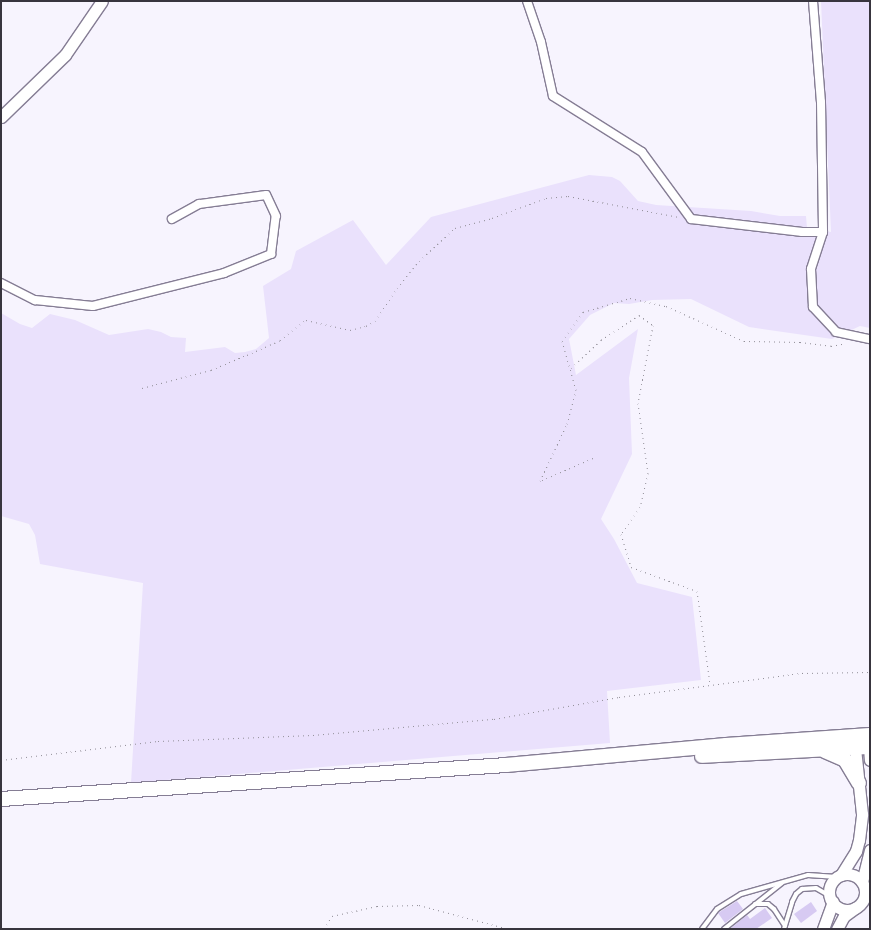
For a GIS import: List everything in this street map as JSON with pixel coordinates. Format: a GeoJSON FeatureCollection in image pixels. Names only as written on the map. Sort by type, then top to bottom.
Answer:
{"type":"FeatureCollection","features":[{"type":"Feature","properties":{"kind":"highway"},"geometry":{"type":"LineString","coordinates":[[506,765],[726,745],[866,746]]}},
{"type":"Feature","properties":{"kind":"highway"},"geometry":{"type":"LineString","coordinates":[[1,799],[506,765],[822,750],[866,746]]}},
{"type":"Feature","properties":{"kind":"highway"},"geometry":{"type":"LineString","coordinates":[[822,750],[845,760],[859,783]]}},
{"type":"Feature","properties":{"kind":"main road"},"geometry":{"type":"LineString","coordinates":[[1,117],[65,55],[102,1]]}},
{"type":"Feature","properties":{"kind":"main road"},"geometry":{"type":"LineString","coordinates":[[823,929],[831,899],[831,886],[856,852],[859,840],[862,814],[859,783],[866,746]]}},
{"type":"Feature","properties":{"kind":"main road"},"geometry":{"type":"LineString","coordinates":[[837,929],[844,916],[860,905],[865,894],[862,882],[870,850]]}},
{"type":"Feature","properties":{"kind":"main road"},"geometry":{"type":"LineString","coordinates":[[839,876],[853,875],[862,882]]}},
{"type":"Feature","properties":{"kind":"main road"},"geometry":{"type":"LineString","coordinates":[[831,899],[843,909],[855,908]]}},
{"type":"Feature","properties":{"kind":"street"},"geometry":{"type":"LineString","coordinates":[[527,1],[541,42],[553,96],[642,152],[691,219],[802,232],[823,232]]}},
{"type":"Feature","properties":{"kind":"street"},"geometry":{"type":"LineString","coordinates":[[813,1],[821,102],[823,232],[811,270],[813,308],[836,332],[867,339]]}},
{"type":"Feature","properties":{"kind":"street"},"geometry":{"type":"LineString","coordinates":[[1,283],[35,300],[93,306],[224,273],[271,254],[276,216],[266,195],[199,204],[172,219]]}},
{"type":"Feature","properties":{"kind":"lane"},"geometry":{"type":"LineString","coordinates":[[702,929],[717,909],[741,894],[808,875],[839,876]]}},
{"type":"Feature","properties":{"kind":"lane"},"geometry":{"type":"LineString","coordinates":[[724,929],[786,880]]}},
{"type":"Feature","properties":{"kind":"lane"},"geometry":{"type":"LineString","coordinates":[[784,927],[792,902],[796,894],[802,889],[816,888],[831,899]]}},
{"type":"Feature","properties":{"kind":"lane"},"geometry":{"type":"LineString","coordinates":[[755,904],[768,904],[774,909],[784,927]]}},
{"type":"Feature","properties":{"kind":"path"},"geometry":{"type":"LineString","coordinates":[[142,388],[211,370],[248,355],[280,340],[306,320],[350,330],[366,326],[375,321],[397,288],[419,261],[455,228],[492,218],[546,198],[568,196],[691,219]]}},
{"type":"Feature","properties":{"kind":"path"},"geometry":{"type":"LineString","coordinates":[[593,458],[540,480],[567,424],[576,390],[562,341],[583,312],[630,298],[666,306],[744,341],[800,342],[831,346],[867,339]]}},
{"type":"Feature","properties":{"kind":"path"},"geometry":{"type":"LineString","coordinates":[[570,369],[601,340],[639,315],[653,325],[638,403],[648,474],[640,507],[621,534],[631,567],[698,591],[710,685]]}},
{"type":"Feature","properties":{"kind":"path"},"geometry":{"type":"LineString","coordinates":[[1,760],[158,741],[313,735],[494,719],[618,697],[802,673],[870,672]]}},
{"type":"Feature","properties":{"kind":"path"},"geometry":{"type":"LineString","coordinates":[[324,929],[332,916],[377,906],[419,906],[509,929]]}},
{"type":"Feature","properties":{"kind":"shaded area"},"geometry":{"type":"Polygon","coordinates":[[[821,1],[870,1],[870,328],[860,326],[832,339],[749,327],[691,299],[652,300],[629,304],[614,303],[590,315],[569,339],[576,375],[638,329],[629,378],[632,454],[601,519],[614,539],[637,583],[692,597],[701,680],[607,691],[610,743],[131,783],[143,583],[40,564],[35,535],[29,524],[1,516],[1,313],[20,324],[32,328],[50,314],[75,320],[109,335],[148,329],[171,337],[186,338],[185,352],[225,347],[235,353],[245,352],[256,349],[269,338],[263,286],[291,269],[296,251],[353,220],[386,265],[431,217],[589,175],[612,177],[620,181],[638,201],[656,205],[751,211],[780,216],[806,216],[807,228],[831,232],[821,1]]]}},
{"type":"Feature","properties":{"kind":"building"},"geometry":{"type":"Polygon","coordinates":[[[737,901],[743,909],[725,923],[718,913],[737,901]]]}},
{"type":"Feature","properties":{"kind":"building"},"geometry":{"type":"Polygon","coordinates":[[[811,902],[817,911],[801,923],[794,914],[811,902]]]}},
{"type":"Feature","properties":{"kind":"building"},"geometry":{"type":"Polygon","coordinates":[[[765,908],[772,918],[756,929],[730,929],[747,915],[750,919],[765,908]]]}}]}
